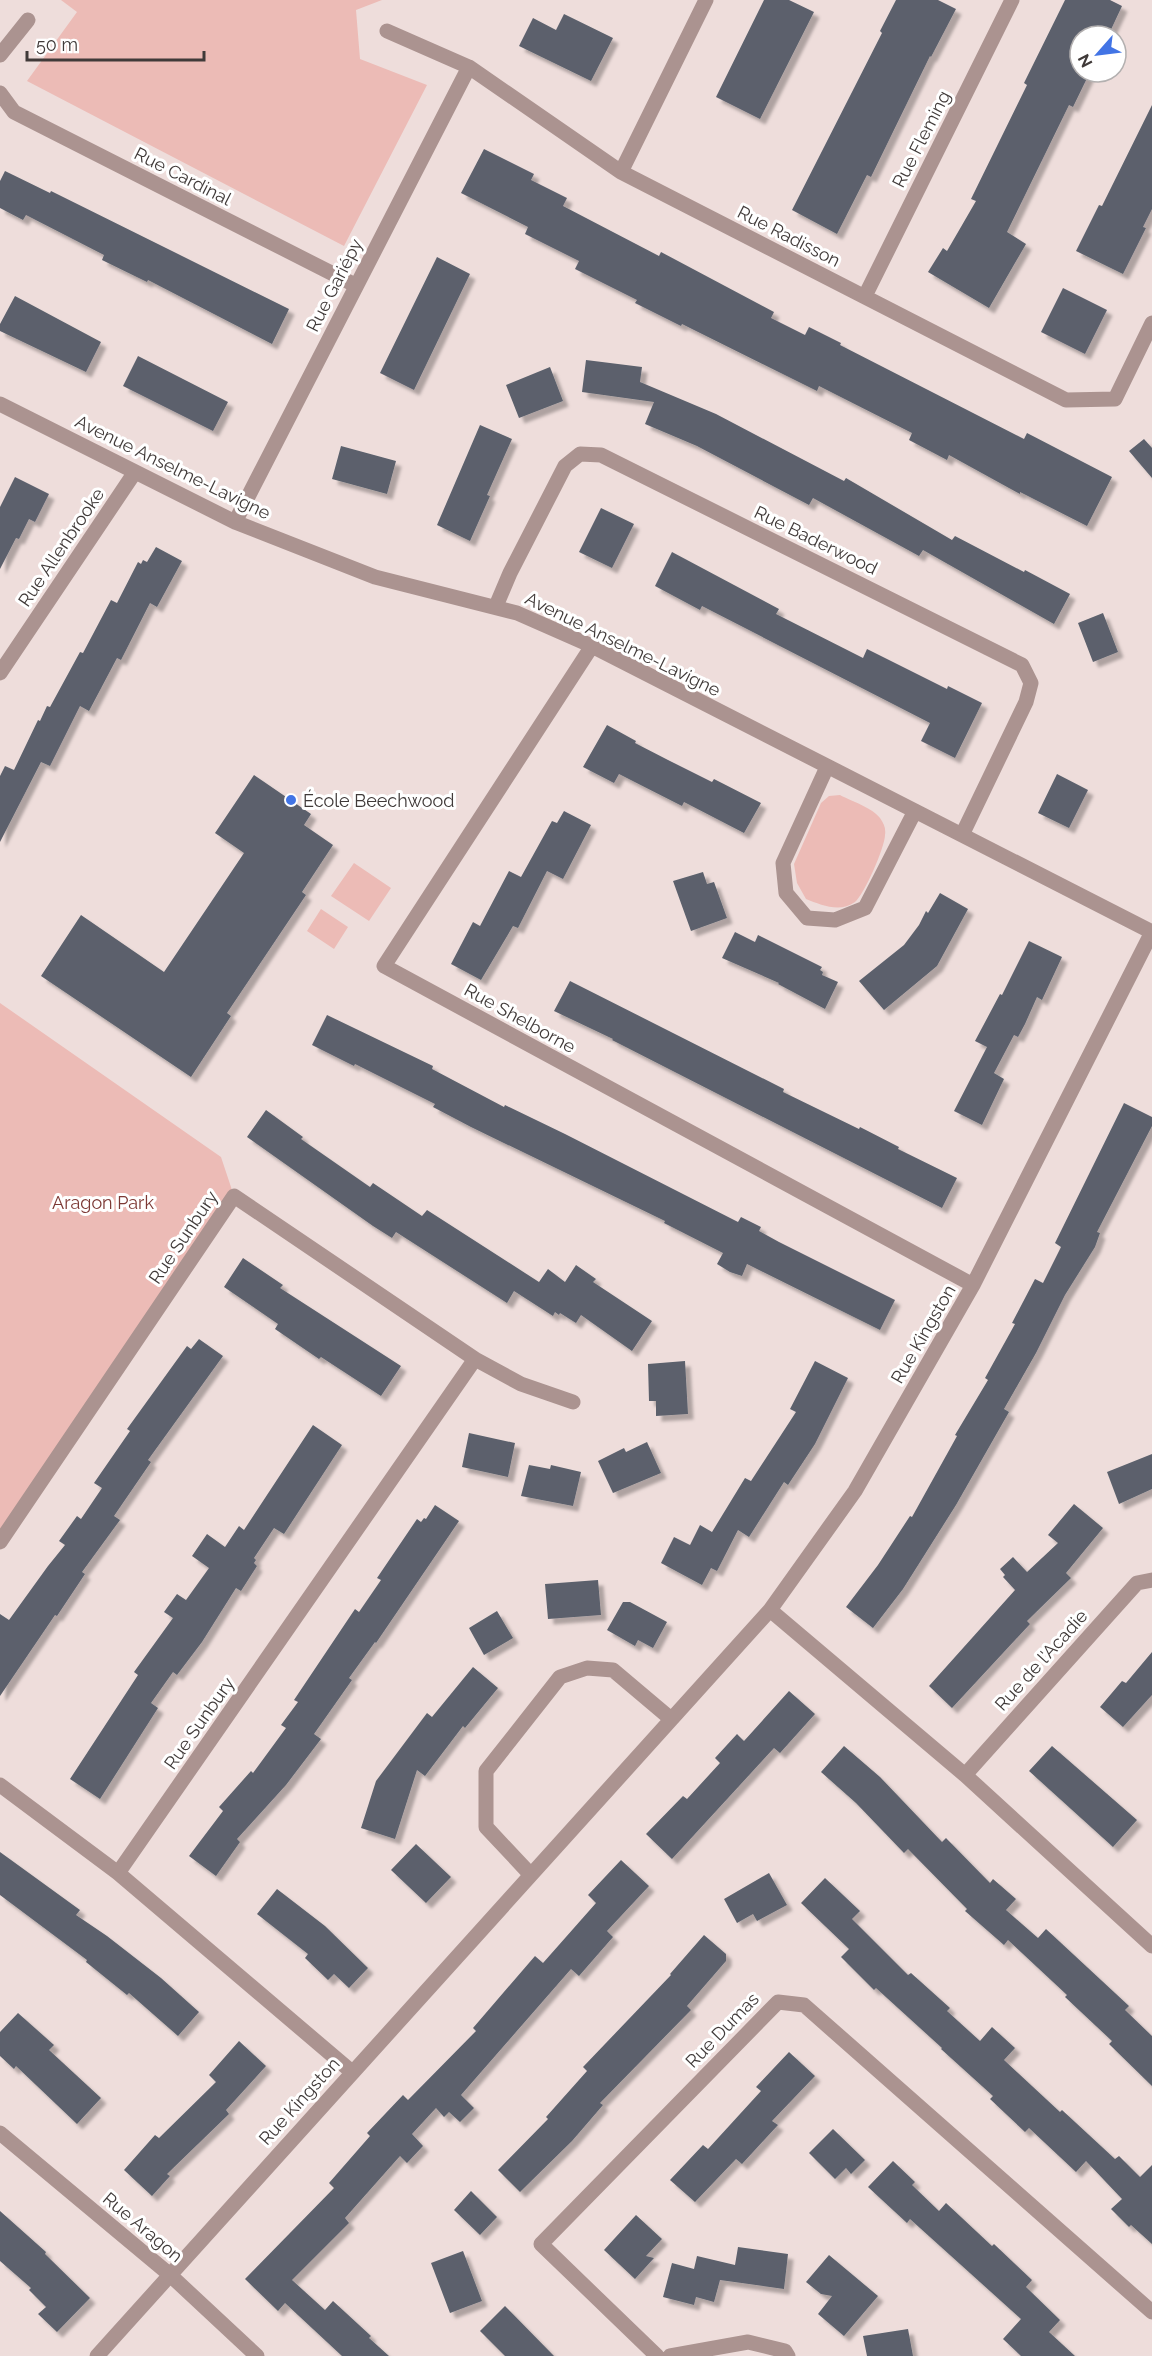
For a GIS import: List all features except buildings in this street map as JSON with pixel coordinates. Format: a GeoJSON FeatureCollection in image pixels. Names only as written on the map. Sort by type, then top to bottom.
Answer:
{"type":"FeatureCollection","features":[{"type":"Feature","properties":{"kind":"street"},"geometry":{"type":"LineString","coordinates":[[621,172],[706,0]]}},
{"type":"Feature","properties":{"kind":"street","name":"Rue Fleming"},"geometry":{"type":"LineString","coordinates":[[864,296],[1012,0]]}},
{"type":"Feature","properties":{"kind":"street"},"geometry":{"type":"LineString","coordinates":[[0,55],[28,20]]}},
{"type":"Feature","properties":{"kind":"street","name":"Rue Radisson"},"geometry":{"type":"LineString","coordinates":[[387,31],[469,67],[621,172],[1066,400],[1114,399],[1152,323]]}},
{"type":"Feature","properties":{"kind":"street","name":"Rue Gariépy"},"geometry":{"type":"LineString","coordinates":[[235,522],[469,67]]}},
{"type":"Feature","properties":{"kind":"street","name":"Rue Cardinal"},"geometry":{"type":"LineString","coordinates":[[0,93],[14,112],[356,285]]}},
{"type":"Feature","properties":{"kind":"street","name":"Avenue Anselme-Lavigne"},"geometry":{"type":"LineString","coordinates":[[0,404],[235,522],[375,577],[496,606],[592,646],[1152,932]]}},
{"type":"Feature","properties":{"kind":"street","name":"Rue Baderwood"},"geometry":{"type":"LineString","coordinates":[[496,606],[510,573],[565,466],[580,454],[601,455],[1022,665],[1031,682],[1026,702],[962,835]]}},
{"type":"Feature","properties":{"kind":"street","name":"Rue Allenbrooke"},"geometry":{"type":"LineString","coordinates":[[0,673],[135,472]]}},
{"type":"Feature","properties":{"kind":"street","name":"Rue Shelborne"},"geometry":{"type":"LineString","coordinates":[[592,646],[384,966],[974,1285]]}},
{"type":"Feature","properties":{"kind":"street"},"geometry":{"type":"LineString","coordinates":[[827,766],[783,863],[786,893],[807,918],[835,920],[865,908],[915,811]]}},
{"type":"Feature","properties":{"kind":"street","name":"Rue Kingston"},"geometry":{"type":"LineString","coordinates":[[97,2356],[770,1610],[855,1491],[974,1285],[1152,932]]}},
{"type":"Feature","properties":{"kind":"street","name":"Rue Sunbury"},"geometry":{"type":"LineString","coordinates":[[0,1542],[234,1196],[475,1359],[521,1384],[573,1402]]}},
{"type":"Feature","properties":{"kind":"street","name":"Rue Sunbury"},"geometry":{"type":"LineString","coordinates":[[118,1873],[475,1359]]}},
{"type":"Feature","properties":{"kind":"street","name":"Rue de l'Acadie"},"geometry":{"type":"LineString","coordinates":[[965,1775],[1137,1582],[1152,1580]]}},
{"type":"Feature","properties":{"kind":"street"},"geometry":{"type":"LineString","coordinates":[[770,1610],[965,1775],[1152,1946]]}},
{"type":"Feature","properties":{"kind":"street"},"geometry":{"type":"LineString","coordinates":[[530,1874],[486,1827],[486,1771],[560,1677],[587,1668],[613,1670],[671,1719]]}},
{"type":"Feature","properties":{"kind":"street"},"geometry":{"type":"LineString","coordinates":[[0,1785],[118,1873],[352,2072]]}},
{"type":"Feature","properties":{"kind":"street","name":"Rue Dumas"},"geometry":{"type":"LineString","coordinates":[[657,2356],[541,2244],[778,2002],[804,2005],[1152,2312]]}},
{"type":"Feature","properties":{"kind":"street","name":"Rue Aragon"},"geometry":{"type":"LineString","coordinates":[[0,2133],[169,2274],[257,2356]]}},
{"type":"Feature","properties":{"kind":"street"},"geometry":{"type":"LineString","coordinates":[[670,2356],[748,2342],[785,2351],[788,2356]]}},
{"type":"Feature","properties":{"kind":"green space"},"geometry":{"type":"Polygon","coordinates":[[[61,0],[382,0],[356,10],[360,59],[427,85],[344,246],[27,81],[77,12],[61,0]]]}},
{"type":"Feature","properties":{"kind":"green space"},"geometry":{"type":"Polygon","coordinates":[[[840,795],[877,814],[884,824],[885,833],[878,860],[859,898],[849,905],[837,907],[806,899],[797,883],[794,864],[821,803],[829,796],[840,795]]]}},
{"type":"Feature","properties":{"kind":"green space"},"geometry":{"type":"Polygon","coordinates":[[[354,863],[391,888],[369,921],[331,896],[354,863]]]}},
{"type":"Feature","properties":{"kind":"green space"},"geometry":{"type":"Polygon","coordinates":[[[321,909],[348,927],[334,949],[307,931],[321,909]]]}},
{"type":"Feature","properties":{"kind":"green space","name":"Aragon Park"},"geometry":{"type":"Polygon","coordinates":[[[0,1003],[221,1157],[234,1196],[0,1542],[0,1003]]]}},
{"type":"Feature","properties":{"kind":"place","name":"École Beechwood"},"geometry":{"type":"Point","coordinates":[291,800]}}]}
